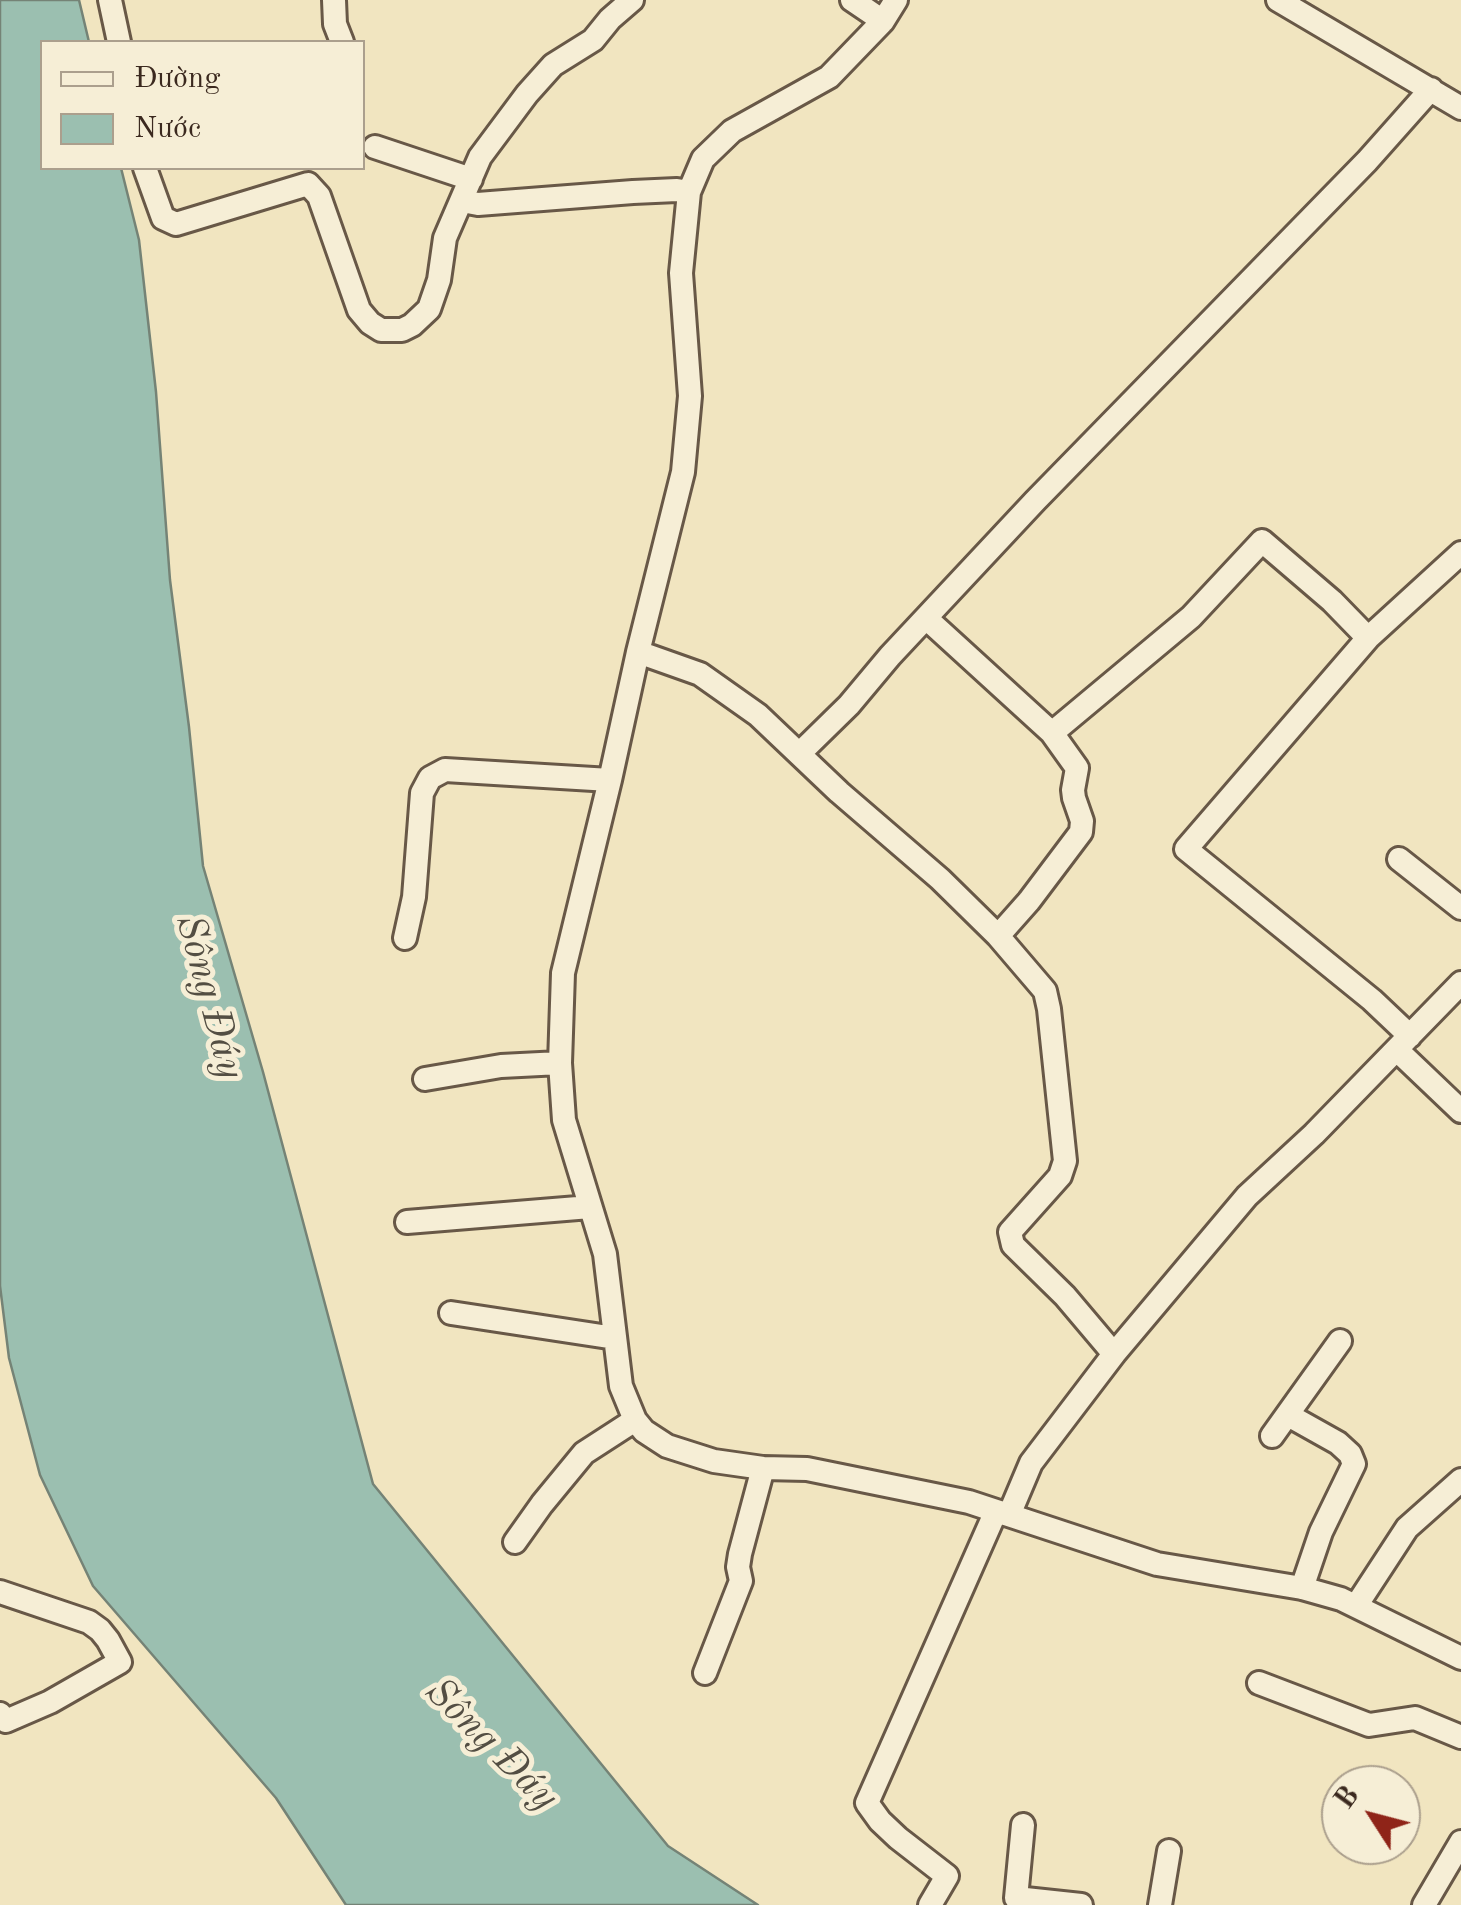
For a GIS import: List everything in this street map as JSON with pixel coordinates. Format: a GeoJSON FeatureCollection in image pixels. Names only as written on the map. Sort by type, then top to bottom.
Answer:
{"type":"FeatureCollection","features":[{"type":"Feature","properties":{"kind":"street"},"geometry":{"type":"LineString","coordinates":[[110,0],[119,40]]}},
{"type":"Feature","properties":{"kind":"street"},"geometry":{"type":"LineString","coordinates":[[334,0],[335,24],[341,40]]}},
{"type":"Feature","properties":{"kind":"street"},"geometry":{"type":"LineString","coordinates":[[146,170],[163,218],[176,224],[308,184],[319,196],[358,310],[381,330],[402,330],[430,308],[445,238],[480,157],[553,65],[593,40],[632,0]]}},
{"type":"Feature","properties":{"kind":"street"},"geometry":{"type":"LineString","coordinates":[[896,0],[866,10],[829,77],[732,131],[703,159],[689,192],[681,273],[690,396],[682,472],[565,962],[560,1063],[564,1120],[604,1254],[621,1386],[635,1420],[667,1446],[714,1461],[807,1469],[969,1502],[1157,1564],[1342,1598],[1461,1658]]}},
{"type":"Feature","properties":{"kind":"street"},"geometry":{"type":"LineString","coordinates":[[1282,2],[1314,0]]}},
{"type":"Feature","properties":{"kind":"street"},"geometry":{"type":"LineString","coordinates":[[1282,2],[1461,108]]}},
{"type":"Feature","properties":{"kind":"street"},"geometry":{"type":"LineString","coordinates":[[799,754],[849,705],[1048,487],[1367,161],[1431,89]]}},
{"type":"Feature","properties":{"kind":"street"},"geometry":{"type":"LineString","coordinates":[[375,147],[471,178]]}},
{"type":"Feature","properties":{"kind":"street"},"geometry":{"type":"LineString","coordinates":[[462,201],[478,204],[633,192],[689,192]]}},
{"type":"Feature","properties":{"kind":"street"},"geometry":{"type":"LineString","coordinates":[[1052,733],[1192,617],[1262,540],[1368,638]]}},
{"type":"Feature","properties":{"kind":"street"},"geometry":{"type":"LineString","coordinates":[[1461,552],[1368,638],[1186,849],[1372,1000],[1461,1111]]}},
{"type":"Feature","properties":{"kind":"street"},"geometry":{"type":"LineString","coordinates":[[926,618],[1052,733],[1077,768],[1073,790],[1082,821],[1081,832],[998,936]]}},
{"type":"Feature","properties":{"kind":"street"},"geometry":{"type":"LineString","coordinates":[[638,652],[700,674],[758,715],[940,880],[998,936],[1045,991],[1065,1161],[1060,1176],[1010,1232],[1013,1246],[1065,1296],[1114,1354]]}},
{"type":"Feature","properties":{"kind":"street"},"geometry":{"type":"LineString","coordinates":[[406,938],[414,896],[422,792],[430,778],[445,770],[610,780]]}},
{"type":"Feature","properties":{"kind":"street"},"geometry":{"type":"LineString","coordinates":[[1399,858],[1461,908]]}},
{"type":"Feature","properties":{"kind":"street"},"geometry":{"type":"LineString","coordinates":[[930,1905],[948,1876],[898,1838],[867,1802],[1002,1513],[1031,1463],[1114,1354],[1246,1196],[1314,1134],[1461,984]]}},
{"type":"Feature","properties":{"kind":"street"},"geometry":{"type":"LineString","coordinates":[[424,1079],[501,1066],[560,1063]]}},
{"type":"Feature","properties":{"kind":"street"},"geometry":{"type":"LineString","coordinates":[[408,1222],[590,1208]]}},
{"type":"Feature","properties":{"kind":"street"},"geometry":{"type":"LineString","coordinates":[[451,1313],[615,1338]]}},
{"type":"Feature","properties":{"kind":"street"},"geometry":{"type":"LineString","coordinates":[[1272,1436],[1340,1341]]}},
{"type":"Feature","properties":{"kind":"street"},"geometry":{"type":"LineString","coordinates":[[1288,1415],[1338,1444],[1350,1454],[1354,1464],[1321,1532],[1302,1588]]}},
{"type":"Feature","properties":{"kind":"street"},"geometry":{"type":"LineString","coordinates":[[515,1542],[584,1453],[635,1420]]}},
{"type":"Feature","properties":{"kind":"street"},"geometry":{"type":"LineString","coordinates":[[705,1673],[741,1581],[740,1554],[763,1468]]}},
{"type":"Feature","properties":{"kind":"street"},"geometry":{"type":"LineString","coordinates":[[1356,1606],[1400,1536],[1461,1480]]}},
{"type":"Feature","properties":{"kind":"street"},"geometry":{"type":"LineString","coordinates":[[0,1592],[89,1622],[108,1640],[120,1662],[50,1702],[6,1721],[0,1714]]}},
{"type":"Feature","properties":{"kind":"street"},"geometry":{"type":"LineString","coordinates":[[1260,1683],[1369,1725],[1411,1718],[1461,1737]]}},
{"type":"Feature","properties":{"kind":"street"},"geometry":{"type":"LineString","coordinates":[[1022,1825],[1016,1898],[1081,1905]]}},
{"type":"Feature","properties":{"kind":"street"},"geometry":{"type":"LineString","coordinates":[[1424,1905],[1461,1842]]}},
{"type":"Feature","properties":{"kind":"street"},"geometry":{"type":"LineString","coordinates":[[1160,1905],[1169,1851]]}},
{"type":"Feature","properties":{"kind":"water","name":"Sông Đáy"},"geometry":{"type":"Polygon","coordinates":[[[0,0],[79,0],[89,40],[40,40],[40,170],[122,170],[139,240],[156,392],[170,580],[203,866],[263,1072],[373,1484],[668,1846],[758,1905],[346,1905],[276,1798],[93,1586],[40,1475],[9,1358],[0,1286],[0,0]]]}}]}
